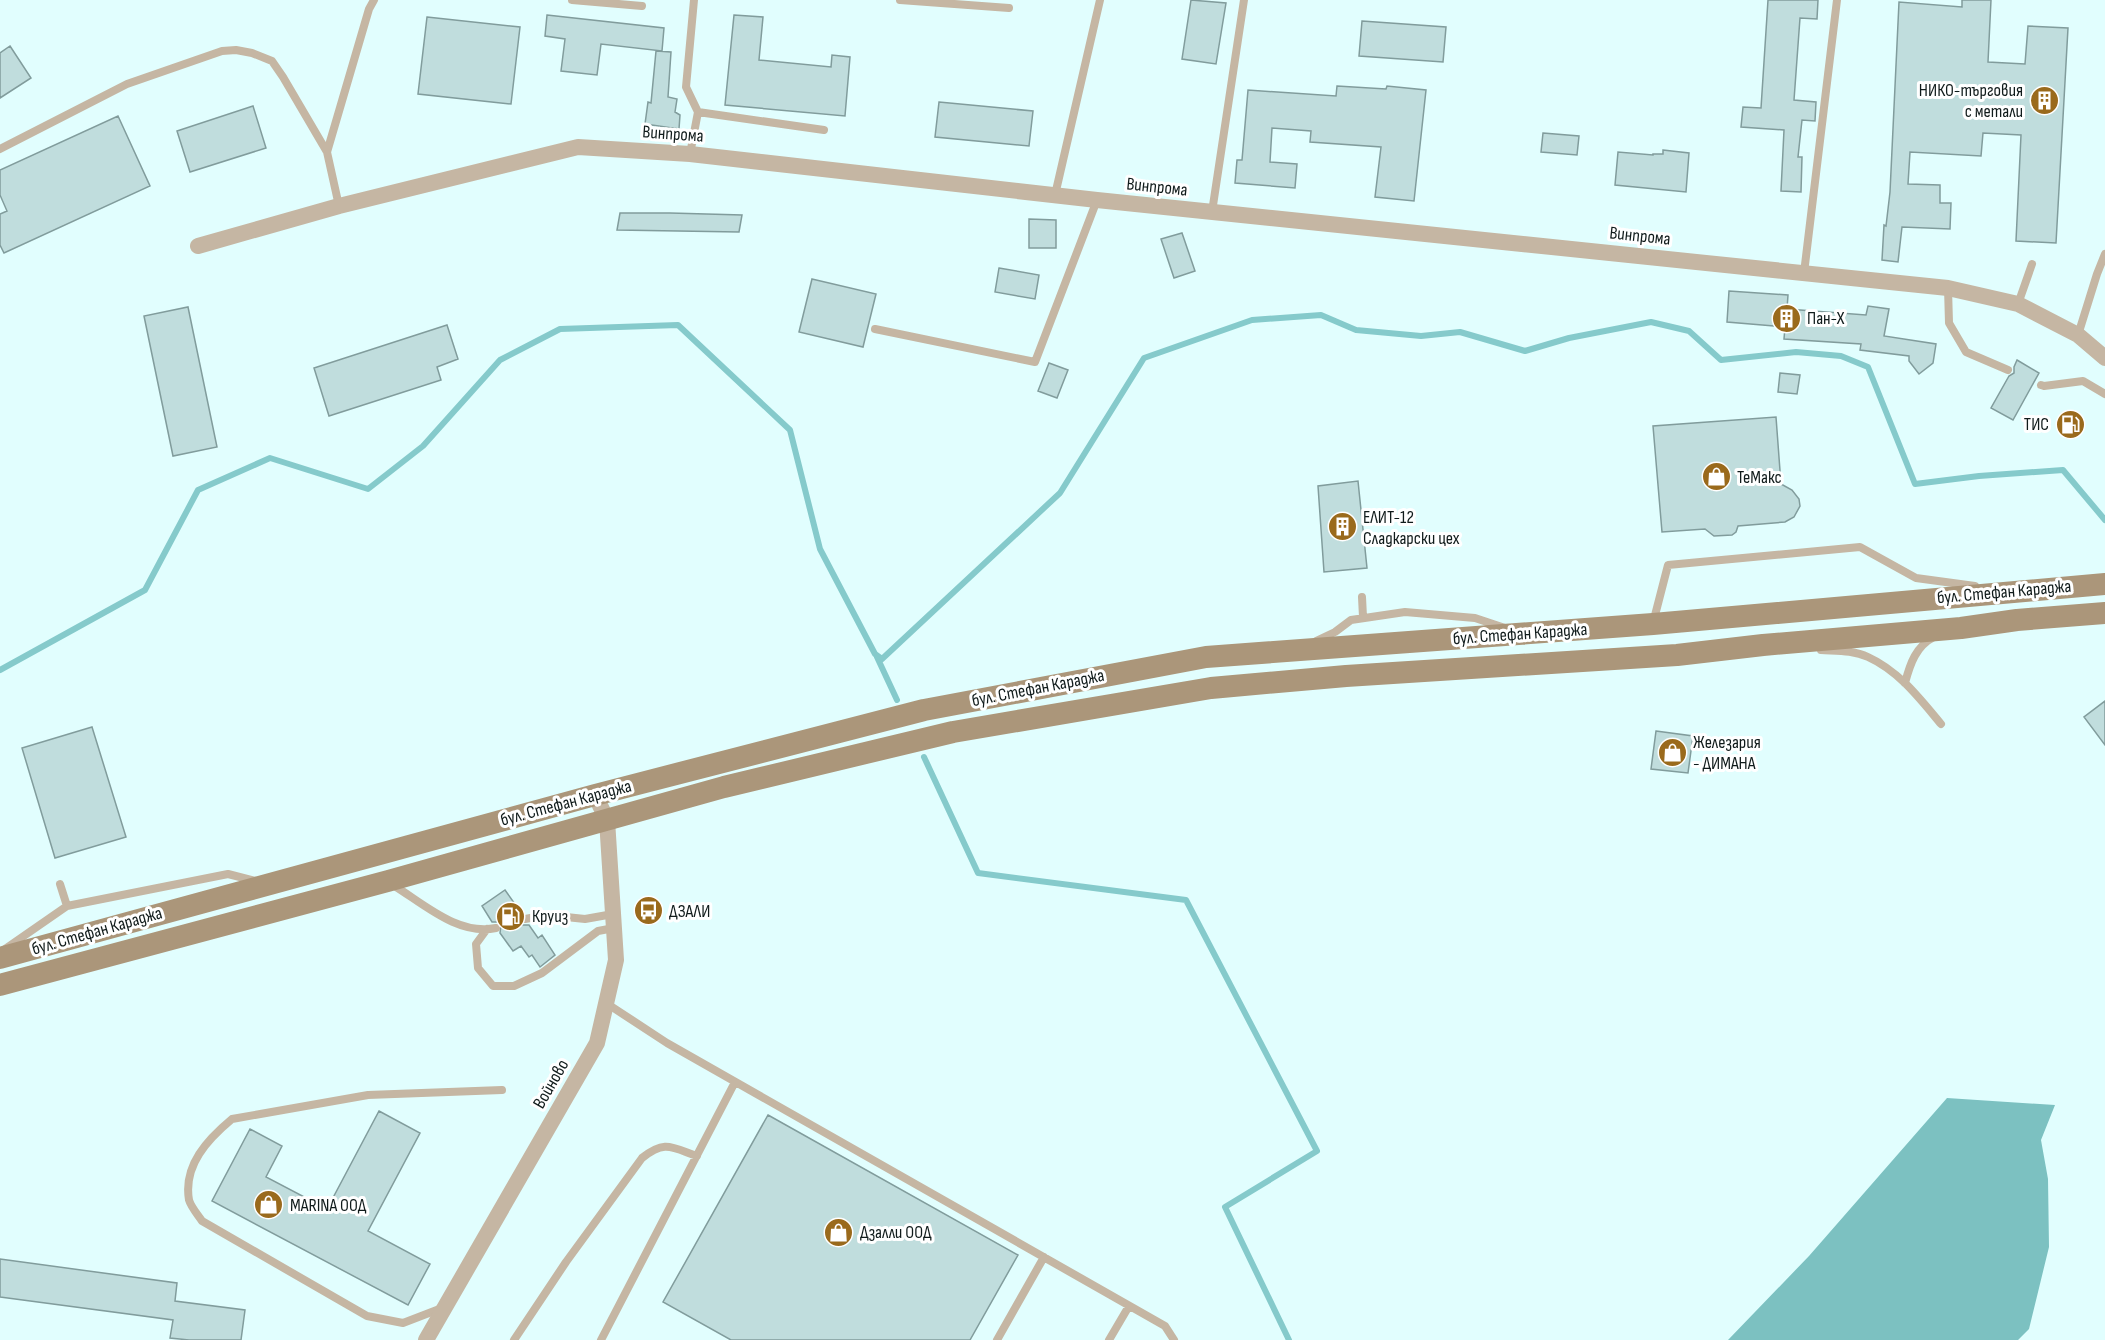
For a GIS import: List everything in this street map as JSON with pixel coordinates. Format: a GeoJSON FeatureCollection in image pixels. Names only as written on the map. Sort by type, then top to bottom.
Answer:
{"type":"FeatureCollection","features":[{"type":"Feature","properties":{"kind":"main road","name":"бул. Стефан Караджа"},"geometry":{"type":"LineString","coordinates":[[0,958],[595,795],[946,705],[1206,657],[1653,624],[2105,584]]}},
{"type":"Feature","properties":{"kind":"main road","name":"бул. Стефан Караджа"},"geometry":{"type":"LineString","coordinates":[[0,986],[724,787],[952,732],[1212,688],[1346,676],[1677,655],[2105,613]]}},
{"type":"Feature","properties":{"kind":"street","name":"Винпрома"},"geometry":{"type":"LineString","coordinates":[[198,246],[339,206],[578,147],[690,154],[1097,200],[1948,288],[2018,304],[2078,335],[2105,358]]}},
{"type":"Feature","properties":{"kind":"street"},"geometry":{"type":"LineString","coordinates":[[595,795],[607,820]]}},
{"type":"Feature","properties":{"kind":"street","name":"Войново"},"geometry":{"type":"LineString","coordinates":[[426,1340],[597,1043],[616,960],[607,820]]}},
{"type":"Feature","properties":{"kind":"lane"},"geometry":{"type":"LineString","coordinates":[[327,152],[369,9],[374,0]]}},
{"type":"Feature","properties":{"kind":"lane"},"geometry":{"type":"LineString","coordinates":[[572,0],[642,6]]}},
{"type":"Feature","properties":{"kind":"lane"},"geometry":{"type":"LineString","coordinates":[[690,154],[698,112],[686,87],[694,0]]}},
{"type":"Feature","properties":{"kind":"lane"},"geometry":{"type":"LineString","coordinates":[[900,0],[1009,8]]}},
{"type":"Feature","properties":{"kind":"lane"},"geometry":{"type":"LineString","coordinates":[[1055,195],[1100,0]]}},
{"type":"Feature","properties":{"kind":"lane"},"geometry":{"type":"LineString","coordinates":[[1212,212],[1244,0]]}},
{"type":"Feature","properties":{"kind":"lane"},"geometry":{"type":"LineString","coordinates":[[1804,273],[1837,0]]}},
{"type":"Feature","properties":{"kind":"lane"},"geometry":{"type":"LineString","coordinates":[[0,148],[127,84],[222,51],[236,50],[252,53],[272,62],[283,77],[327,152],[339,206]]}},
{"type":"Feature","properties":{"kind":"lane"},"geometry":{"type":"LineString","coordinates":[[698,112],[824,130]]}},
{"type":"Feature","properties":{"kind":"lane"},"geometry":{"type":"LineString","coordinates":[[875,329],[1035,362],[1097,200]]}},
{"type":"Feature","properties":{"kind":"lane"},"geometry":{"type":"LineString","coordinates":[[2078,335],[2101,275],[2105,254]]}},
{"type":"Feature","properties":{"kind":"lane"},"geometry":{"type":"LineString","coordinates":[[2018,304],[2032,264]]}},
{"type":"Feature","properties":{"kind":"lane"},"geometry":{"type":"LineString","coordinates":[[1948,288],[1949,323],[1965,352],[2008,370]]}},
{"type":"Feature","properties":{"kind":"lane"},"geometry":{"type":"LineString","coordinates":[[2041,385],[2083,381],[2105,394]]}},
{"type":"Feature","properties":{"kind":"lane"},"geometry":{"type":"LineString","coordinates":[[1653,624],[1668,565],[1860,547],[1916,578],[2011,591]]}},
{"type":"Feature","properties":{"kind":"lane"},"geometry":{"type":"LineString","coordinates":[[1362,597],[1363,617]]}},
{"type":"Feature","properties":{"kind":"lane"},"geometry":{"type":"LineString","coordinates":[[1293,651],[1335,633],[1351,621],[1363,617],[1405,612],[1475,618],[1523,634]]}},
{"type":"Feature","properties":{"kind":"lane"},"geometry":{"type":"LineString","coordinates":[[1905,683],[1915,654],[1925,641],[1961,628]]}},
{"type":"Feature","properties":{"kind":"lane"},"geometry":{"type":"LineString","coordinates":[[1763,645],[1847,652],[1866,656],[1905,683],[1941,724]]}},
{"type":"Feature","properties":{"kind":"lane"},"geometry":{"type":"LineString","coordinates":[[0,953],[67,906],[228,874],[268,884]]}},
{"type":"Feature","properties":{"kind":"lane"},"geometry":{"type":"LineString","coordinates":[[388,881],[452,921],[469,928],[492,928],[476,944],[478,968],[493,986],[514,986],[542,973],[614,921]]}},
{"type":"Feature","properties":{"kind":"lane"},"geometry":{"type":"LineString","coordinates":[[60,884],[67,906]]}},
{"type":"Feature","properties":{"kind":"lane"},"geometry":{"type":"LineString","coordinates":[[525,919],[547,915],[614,921]]}},
{"type":"Feature","properties":{"kind":"lane"},"geometry":{"type":"LineString","coordinates":[[606,1004],[667,1043],[1165,1326],[1174,1340]]}},
{"type":"Feature","properties":{"kind":"lane"},"geometry":{"type":"LineString","coordinates":[[601,1340],[735,1082]]}},
{"type":"Feature","properties":{"kind":"lane"},"geometry":{"type":"LineString","coordinates":[[445,1307],[403,1323],[367,1316],[202,1221],[189,1202],[189,1184],[194,1160],[215,1133],[232,1119],[368,1095],[502,1090]]}},
{"type":"Feature","properties":{"kind":"lane"},"geometry":{"type":"LineString","coordinates":[[514,1340],[566,1262],[642,1158],[654,1149],[666,1146],[696,1156]]}},
{"type":"Feature","properties":{"kind":"lane"},"geometry":{"type":"LineString","coordinates":[[997,1340],[1044,1257]]}},
{"type":"Feature","properties":{"kind":"lane"},"geometry":{"type":"LineString","coordinates":[[1109,1340],[1129,1306]]}},
{"type":"Feature","properties":{"kind":"shaded area"},"geometry":{"type":"Polygon","coordinates":[[[1947,1098],[2055,1105],[2041,1140],[2048,1179],[2049,1247],[2029,1329],[2018,1340],[1728,1340],[1809,1256],[1947,1098]]]}},
{"type":"Feature","properties":{"kind":"building"},"geometry":{"type":"Polygon","coordinates":[[[1191,0],[1226,3],[1216,64],[1182,59],[1191,0]]]}},
{"type":"Feature","properties":{"kind":"building"},"geometry":{"type":"Polygon","coordinates":[[[1768,0],[1818,0],[1817,19],[1800,18],[1794,100],[1816,102],[1815,121],[1802,120],[1798,157],[1802,157],[1801,192],[1781,191],[1784,130],[1741,127],[1743,107],[1761,108],[1768,0]]]}},
{"type":"Feature","properties":{"kind":"building"},"geometry":{"type":"Polygon","coordinates":[[[1962,0],[1991,0],[1988,62],[2025,64],[2028,26],[2068,28],[2056,243],[2016,241],[2021,135],[1983,133],[1981,156],[1910,152],[1908,184],[1940,185],[1940,203],[1951,203],[1950,229],[1902,227],[1898,262],[1882,260],[1884,225],[1886,226],[1890,192],[1899,2],[1962,7],[1962,0]]]}},
{"type":"Feature","properties":{"kind":"building"},"geometry":{"type":"Polygon","coordinates":[[[547,15],[664,28],[662,51],[601,44],[597,75],[561,71],[565,39],[545,36],[547,15]]]}},
{"type":"Feature","properties":{"kind":"building"},"geometry":{"type":"Polygon","coordinates":[[[734,15],[763,17],[759,60],[831,67],[832,55],[850,57],[845,116],[725,105],[734,15]]]}},
{"type":"Feature","properties":{"kind":"building"},"geometry":{"type":"Polygon","coordinates":[[[427,17],[520,27],[511,104],[418,94],[427,17]]]}},
{"type":"Feature","properties":{"kind":"building"},"geometry":{"type":"Polygon","coordinates":[[[1362,21],[1446,27],[1443,62],[1359,56],[1362,21]]]}},
{"type":"Feature","properties":{"kind":"building"},"geometry":{"type":"Polygon","coordinates":[[[10,46],[31,78],[0,98],[0,53],[10,46]]]}},
{"type":"Feature","properties":{"kind":"building"},"geometry":{"type":"Polygon","coordinates":[[[656,51],[671,52],[668,97],[677,99],[675,112],[680,115],[679,129],[645,124],[648,102],[651,103],[656,51]]]}},
{"type":"Feature","properties":{"kind":"building"},"geometry":{"type":"Polygon","coordinates":[[[1337,86],[1386,89],[1387,86],[1426,90],[1414,201],[1375,197],[1381,147],[1310,142],[1311,131],[1272,128],[1270,162],[1297,164],[1295,188],[1235,183],[1237,160],[1242,160],[1248,90],[1336,96],[1337,86]]]}},
{"type":"Feature","properties":{"kind":"building"},"geometry":{"type":"Polygon","coordinates":[[[939,102],[1033,111],[1029,146],[935,137],[939,102]]]}},
{"type":"Feature","properties":{"kind":"building"},"geometry":{"type":"Polygon","coordinates":[[[253,106],[266,148],[190,172],[177,131],[253,106]]]}},
{"type":"Feature","properties":{"kind":"building"},"geometry":{"type":"Polygon","coordinates":[[[118,116],[150,186],[4,253],[0,245],[0,214],[7,211],[0,195],[0,170],[118,116]]]}},
{"type":"Feature","properties":{"kind":"building"},"geometry":{"type":"Polygon","coordinates":[[[1543,133],[1579,136],[1577,155],[1541,152],[1543,133]]]}},
{"type":"Feature","properties":{"kind":"building"},"geometry":{"type":"Polygon","coordinates":[[[1663,150],[1689,153],[1686,192],[1615,185],[1618,152],[1653,155],[1663,154],[1663,150]]]}},
{"type":"Feature","properties":{"kind":"building"},"geometry":{"type":"Polygon","coordinates":[[[620,213],[742,215],[739,232],[617,230],[620,213]]]}},
{"type":"Feature","properties":{"kind":"building"},"geometry":{"type":"Polygon","coordinates":[[[1029,219],[1056,220],[1056,248],[1029,248],[1029,219]]]}},
{"type":"Feature","properties":{"kind":"building"},"geometry":{"type":"Polygon","coordinates":[[[1182,233],[1195,271],[1174,278],[1161,239],[1182,233]]]}},
{"type":"Feature","properties":{"kind":"building"},"geometry":{"type":"Polygon","coordinates":[[[999,268],[1039,275],[1035,299],[995,292],[999,268]]]}},
{"type":"Feature","properties":{"kind":"building"},"geometry":{"type":"Polygon","coordinates":[[[812,279],[876,294],[863,347],[799,332],[812,279]]]}},
{"type":"Feature","properties":{"kind":"building"},"geometry":{"type":"Polygon","coordinates":[[[1729,291],[1788,295],[1787,309],[1866,315],[1868,306],[1889,309],[1884,336],[1936,344],[1933,363],[1919,374],[1909,361],[1909,356],[1860,350],[1861,344],[1784,339],[1785,327],[1727,322],[1729,291]]]}},
{"type":"Feature","properties":{"kind":"building"},"geometry":{"type":"Polygon","coordinates":[[[188,307],[217,447],[173,456],[144,316],[188,307]]]}},
{"type":"Feature","properties":{"kind":"building"},"geometry":{"type":"Polygon","coordinates":[[[447,325],[458,359],[437,367],[441,380],[329,416],[314,368],[447,325]]]}},
{"type":"Feature","properties":{"kind":"building"},"geometry":{"type":"Polygon","coordinates":[[[2017,360],[2039,373],[2013,420],[1991,408],[2009,376],[2014,373],[2017,360]]]}},
{"type":"Feature","properties":{"kind":"building"},"geometry":{"type":"Polygon","coordinates":[[[1049,363],[1068,370],[1057,398],[1038,391],[1049,363]]]}},
{"type":"Feature","properties":{"kind":"building"},"geometry":{"type":"Polygon","coordinates":[[[1780,373],[1800,375],[1797,394],[1778,392],[1780,373]]]}},
{"type":"Feature","properties":{"kind":"building"},"geometry":{"type":"Polygon","coordinates":[[[1776,417],[1781,484],[1792,490],[1799,499],[1800,506],[1794,517],[1785,522],[1738,526],[1732,535],[1714,536],[1705,529],[1662,532],[1653,426],[1776,417]]]}},
{"type":"Feature","properties":{"kind":"building","name":"ЕЛИТ-12 Сладкарски цех"},"geometry":{"type":"Polygon","coordinates":[[[1358,481],[1367,568],[1324,572],[1318,486],[1358,481]]]}},
{"type":"Feature","properties":{"kind":"building"},"geometry":{"type":"Polygon","coordinates":[[[2105,701],[2105,745],[2084,717],[2105,701]]]}},
{"type":"Feature","properties":{"kind":"building"},"geometry":{"type":"Polygon","coordinates":[[[92,727],[126,837],[55,858],[22,748],[92,727]]]}},
{"type":"Feature","properties":{"kind":"building","name":"Железария - ДИМАНА"},"geometry":{"type":"Polygon","coordinates":[[[1656,731],[1693,736],[1688,773],[1651,769],[1656,731]]]}},
{"type":"Feature","properties":{"kind":"building"},"geometry":{"type":"Polygon","coordinates":[[[505,890],[522,914],[519,917],[520,923],[529,925],[538,938],[542,935],[555,955],[540,967],[532,955],[529,957],[521,946],[513,951],[500,933],[501,925],[498,922],[492,922],[482,906],[505,890]]]}},
{"type":"Feature","properties":{"kind":"building","name":"MARINA ООД"},"geometry":{"type":"Polygon","coordinates":[[[379,1111],[420,1133],[368,1231],[430,1264],[408,1305],[212,1201],[250,1129],[282,1146],[266,1177],[327,1209],[379,1111]]]}},
{"type":"Feature","properties":{"kind":"building","name":"Дзалли ООД"},"geometry":{"type":"Polygon","coordinates":[[[768,1115],[1018,1255],[970,1340],[731,1340],[663,1302],[768,1115]]]}},
{"type":"Feature","properties":{"kind":"building"},"geometry":{"type":"Polygon","coordinates":[[[0,1259],[177,1283],[175,1301],[245,1310],[241,1340],[170,1338],[173,1320],[0,1297],[0,1259]]]}},
{"type":"Feature","properties":{"kind":"waterway"},"geometry":{"type":"LineString","coordinates":[[0,670],[145,590],[198,490],[270,458],[368,489],[423,446],[500,360],[560,329],[678,325],[790,430],[820,549],[875,654],[882,659],[1060,493],[1144,358],[1252,320],[1321,315],[1356,330],[1421,336],[1460,332],[1525,351],[1569,338],[1651,322],[1689,331],[1721,360],[1796,352],[1841,356],[1868,367],[1915,484],[1979,476],[2063,470],[2105,520]]}},
{"type":"Feature","properties":{"kind":"waterway"},"geometry":{"type":"LineString","coordinates":[[877,657],[897,700]]}},
{"type":"Feature","properties":{"kind":"waterway"},"geometry":{"type":"LineString","coordinates":[[924,757],[978,873],[1186,900],[1317,1151],[1225,1207],[1289,1340]]}},
{"type":"Feature","properties":{"kind":"place","name":"НИКО-търговия с метали"},"geometry":{"type":"Point","coordinates":[2044,100]}},
{"type":"Feature","properties":{"kind":"place","name":"Пан-Х"},"geometry":{"type":"Point","coordinates":[1786,318]}},
{"type":"Feature","properties":{"kind":"place","name":"ТИС"},"geometry":{"type":"Point","coordinates":[2070,424]}},
{"type":"Feature","properties":{"kind":"place","name":"ТеМакс"},"geometry":{"type":"Point","coordinates":[1716,477]}},
{"type":"Feature","properties":{"kind":"place","name":"ЕЛИТ-12 Сладкарски цех"},"geometry":{"type":"Point","coordinates":[1342,527]}},
{"type":"Feature","properties":{"kind":"place","name":"Железария - ДИМАНА"},"geometry":{"type":"Point","coordinates":[1672,752]}},
{"type":"Feature","properties":{"kind":"place","name":"ДЗАЛИ"},"geometry":{"type":"Point","coordinates":[648,911]}},
{"type":"Feature","properties":{"kind":"place","name":"Круиз"},"geometry":{"type":"Point","coordinates":[511,916]}},
{"type":"Feature","properties":{"kind":"place","name":"MARINA ООД"},"geometry":{"type":"Point","coordinates":[269,1205]}},
{"type":"Feature","properties":{"kind":"place","name":"Дзалли ООД"},"geometry":{"type":"Point","coordinates":[839,1232]}}]}
